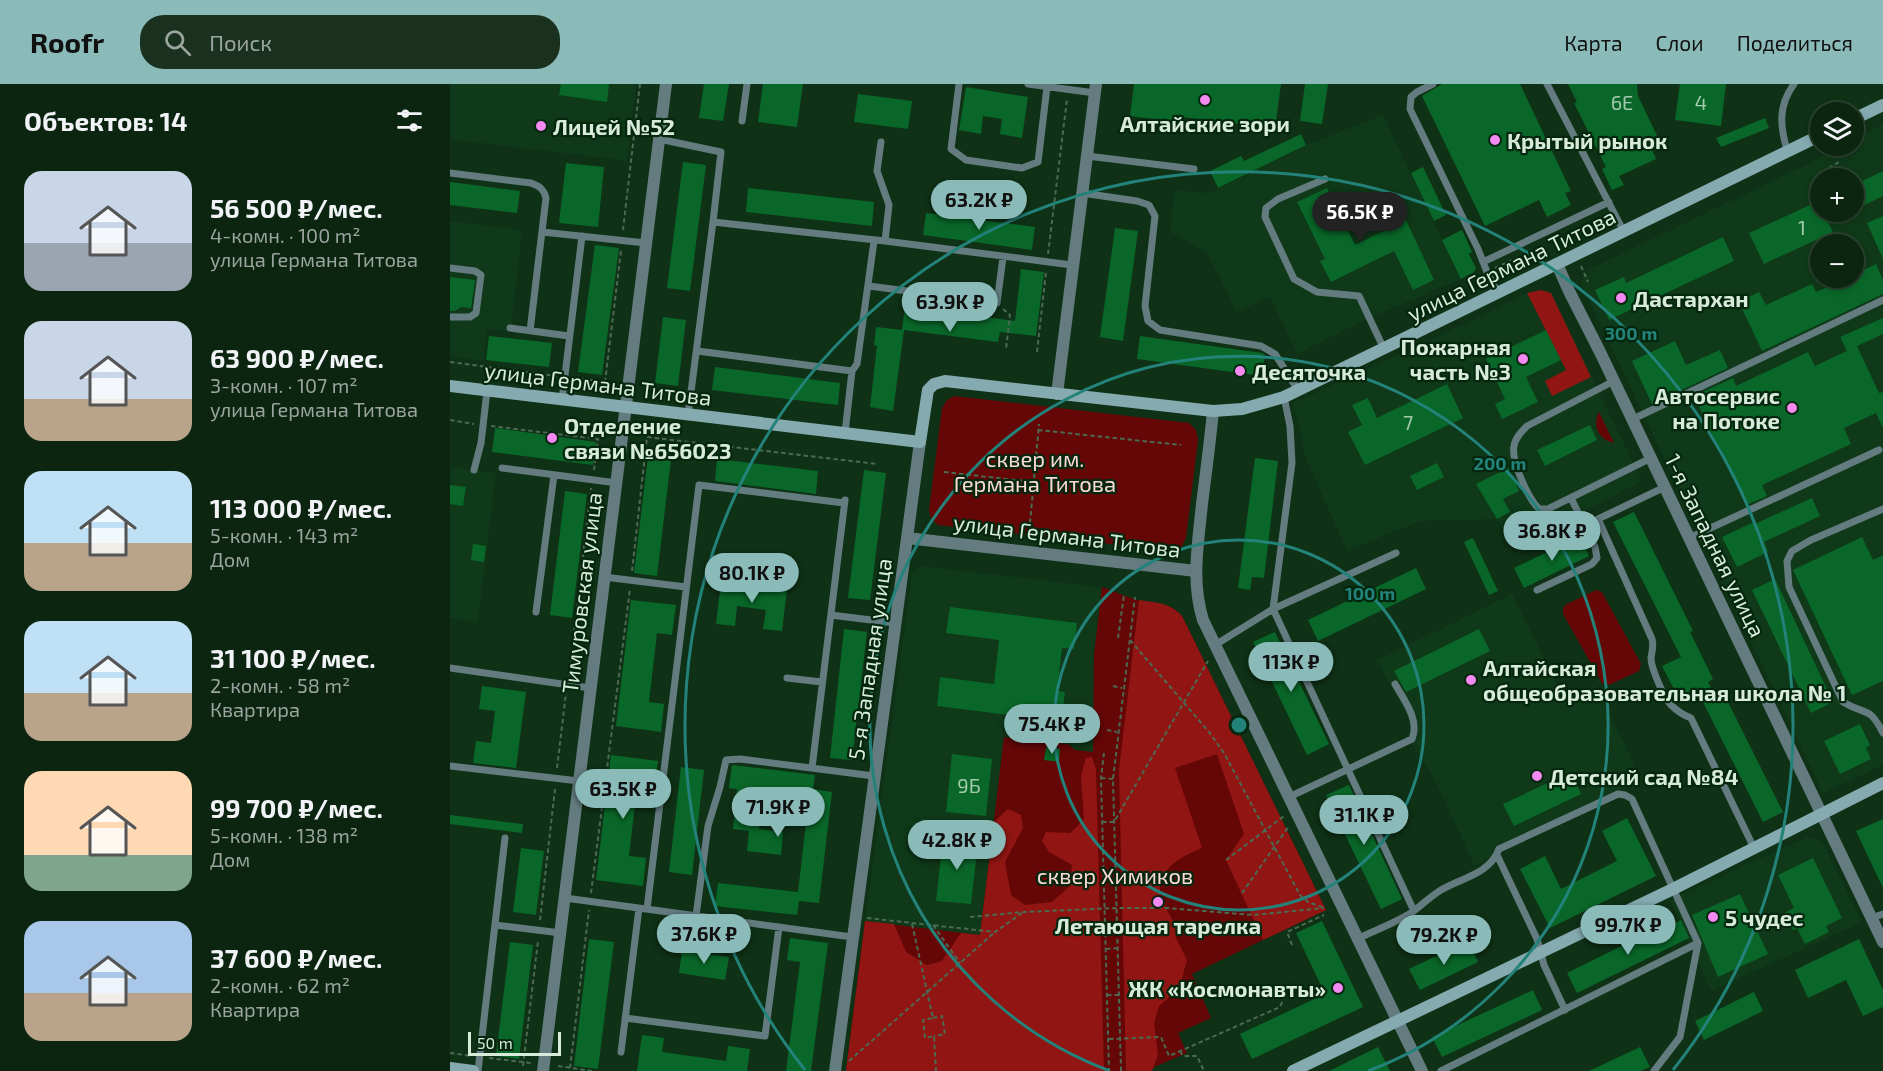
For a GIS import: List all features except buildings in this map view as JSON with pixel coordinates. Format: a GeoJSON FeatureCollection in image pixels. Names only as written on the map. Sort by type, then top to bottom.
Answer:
{"type":"FeatureCollection","features":[{"type":"Feature","properties":{"kind":"street","name":"Тимуровская улица"},"geometry":{"type":"LineString","coordinates":[[538,1067],[561,933],[666,84]]}},
{"type":"Feature","properties":{"kind":"street"},"geometry":{"type":"LineString","coordinates":[[1057,394],[1096,88]]}},
{"type":"Feature","properties":{"kind":"street"},"geometry":{"type":"LineString","coordinates":[[1864,114],[1883,105]]}},
{"type":"Feature","properties":{"kind":"street","name":"улица Германа Титова"},"geometry":{"type":"LineString","coordinates":[[1213,411],[1196,571],[907,538],[928,390],[934,384],[945,381],[1213,411],[1242,409],[1284,397],[1810,140]]}},
{"type":"Feature","properties":{"kind":"street","name":"1-я Западная улица"},"geometry":{"type":"LineString","coordinates":[[1557,264],[1822,815],[1877,916],[1883,942]]}},
{"type":"Feature","properties":{"kind":"street","name":"улица Германа Титова"},"geometry":{"type":"LineString","coordinates":[[450,386],[920,442]]}},
{"type":"Feature","properties":{"kind":"street","name":"5-я Западная улица"},"geometry":{"type":"LineString","coordinates":[[835,1071],[907,538]]}},
{"type":"Feature","properties":{"kind":"street"},"geometry":{"type":"LineString","coordinates":[[1196,571],[1197,603],[1203,620],[1422,1071]]}},
{"type":"Feature","properties":{"kind":"street"},"geometry":{"type":"LineString","coordinates":[[1293,1071],[1673,889],[1883,783]]}},
{"type":"Feature","properties":{"kind":"street"},"geometry":{"type":"LineString","coordinates":[[450,1068],[473,1071]]}},
{"type":"Feature","properties":{"kind":"lane"},"geometry":{"type":"LineString","coordinates":[[742,121],[747,84]]}},
{"type":"Feature","properties":{"kind":"lane"},"geometry":{"type":"LineString","coordinates":[[959,84],[951,149],[966,160],[1022,168],[1038,162],[1047,87]]}},
{"type":"Feature","properties":{"kind":"lane"},"geometry":{"type":"LineString","coordinates":[[1028,84],[1068,89],[1096,88]]}},
{"type":"Feature","properties":{"kind":"lane"},"geometry":{"type":"LineString","coordinates":[[1433,84],[1411,97],[1410,110],[1498,293]]}},
{"type":"Feature","properties":{"kind":"lane"},"geometry":{"type":"LineString","coordinates":[[1546,84],[1624,232]]}},
{"type":"Feature","properties":{"kind":"lane"},"geometry":{"type":"LineString","coordinates":[[1787,150],[1781,130],[1782,115],[1786,96],[1794,84]]}},
{"type":"Feature","properties":{"kind":"lane"},"geometry":{"type":"LineString","coordinates":[[659,139],[721,152],[688,415]]}},
{"type":"Feature","properties":{"kind":"lane"},"geometry":{"type":"LineString","coordinates":[[881,142],[877,171],[889,206],[885,241]]}},
{"type":"Feature","properties":{"kind":"lane"},"geometry":{"type":"LineString","coordinates":[[1087,156],[1194,169]]}},
{"type":"Feature","properties":{"kind":"lane"},"geometry":{"type":"LineString","coordinates":[[450,173],[538,186],[545,192],[543,232],[531,331]]}},
{"type":"Feature","properties":{"kind":"lane"},"geometry":{"type":"LineString","coordinates":[[1325,179],[1278,199],[1266,208],[1265,217],[1294,279],[1317,292],[1359,296],[1384,349]]}},
{"type":"Feature","properties":{"kind":"lane"},"geometry":{"type":"LineString","coordinates":[[1082,194],[1137,201],[1149,205],[1155,216],[1145,306],[1148,321],[1160,330],[1261,346],[1275,354],[1298,390]]}},
{"type":"Feature","properties":{"kind":"lane"},"geometry":{"type":"LineString","coordinates":[[1483,262],[1609,202]]}},
{"type":"Feature","properties":{"kind":"lane"},"geometry":{"type":"LineString","coordinates":[[713,222],[885,241],[1072,266]]}},
{"type":"Feature","properties":{"kind":"lane"},"geometry":{"type":"LineString","coordinates":[[543,232],[646,243]]}},
{"type":"Feature","properties":{"kind":"lane"},"geometry":{"type":"LineString","coordinates":[[561,400],[582,236]]}},
{"type":"Feature","properties":{"kind":"lane"},"geometry":{"type":"LineString","coordinates":[[845,433],[852,371],[857,364],[874,241]]}},
{"type":"Feature","properties":{"kind":"lane"},"geometry":{"type":"LineString","coordinates":[[869,286],[997,303],[1004,257]]}},
{"type":"Feature","properties":{"kind":"lane"},"geometry":{"type":"LineString","coordinates":[[450,268],[475,271],[481,275],[476,313],[470,317],[450,317]]}},
{"type":"Feature","properties":{"kind":"lane"},"geometry":{"type":"LineString","coordinates":[[1633,419],[1883,300]]}},
{"type":"Feature","properties":{"kind":"lane"},"geometry":{"type":"LineString","coordinates":[[510,328],[569,336]]}},
{"type":"Feature","properties":{"kind":"lane"},"geometry":{"type":"LineString","coordinates":[[697,351],[852,371]]}},
{"type":"Feature","properties":{"kind":"lane"},"geometry":{"type":"LineString","coordinates":[[1614,381],[1527,426],[1518,435],[1514,446],[1514,460],[1532,502],[1539,509],[1548,509],[1651,458]]}},
{"type":"Feature","properties":{"kind":"lane"},"geometry":{"type":"LineString","coordinates":[[474,470],[481,443],[488,391]]}},
{"type":"Feature","properties":{"kind":"lane"},"geometry":{"type":"LineString","coordinates":[[1284,397],[1290,426],[1292,463],[1273,609],[1414,911]]}},
{"type":"Feature","properties":{"kind":"lane"},"geometry":{"type":"LineString","coordinates":[[1689,538],[1879,450]]}},
{"type":"Feature","properties":{"kind":"lane"},"geometry":{"type":"LineString","coordinates":[[502,468],[617,483]]}},
{"type":"Feature","properties":{"kind":"lane"},"geometry":{"type":"LineString","coordinates":[[536,612],[554,475]]}},
{"type":"Feature","properties":{"kind":"lane"},"geometry":{"type":"LineString","coordinates":[[647,909],[699,485],[844,501],[812,768]]}},
{"type":"Feature","properties":{"kind":"lane"},"geometry":{"type":"LineString","coordinates":[[1665,487],[1598,519],[1652,639],[1653,668],[1669,704],[1681,714],[1691,718],[1754,848]]}},
{"type":"Feature","properties":{"kind":"lane"},"geometry":{"type":"LineString","coordinates":[[1537,590],[1592,564],[1598,558],[1571,498]]}},
{"type":"Feature","properties":{"kind":"lane"},"geometry":{"type":"LineString","coordinates":[[1883,509],[1810,540],[1792,551],[1787,561],[1790,587],[1843,702],[1852,707],[1864,709],[1875,717],[1883,733]]}},
{"type":"Feature","properties":{"kind":"lane"},"geometry":{"type":"LineString","coordinates":[[1215,645],[1273,609],[1396,553]]}},
{"type":"Feature","properties":{"kind":"lane"},"geometry":{"type":"LineString","coordinates":[[604,577],[686,587]]}},
{"type":"Feature","properties":{"kind":"lane"},"geometry":{"type":"LineString","coordinates":[[831,615],[895,623]]}},
{"type":"Feature","properties":{"kind":"lane"},"geometry":{"type":"LineString","coordinates":[[450,668],[590,688]]}},
{"type":"Feature","properties":{"kind":"lane"},"geometry":{"type":"LineString","coordinates":[[787,678],[822,682]]}},
{"type":"Feature","properties":{"kind":"lane"},"geometry":{"type":"LineString","coordinates":[[1289,797],[1412,739],[1416,731],[1410,710],[1395,684]]}},
{"type":"Feature","properties":{"kind":"lane"},"geometry":{"type":"LineString","coordinates":[[696,916],[708,826],[726,760],[732,758],[874,776]]}},
{"type":"Feature","properties":{"kind":"lane"},"geometry":{"type":"LineString","coordinates":[[450,766],[579,782]]}},
{"type":"Feature","properties":{"kind":"lane"},"geometry":{"type":"LineString","coordinates":[[1357,939],[1414,911],[1442,889],[1482,872],[1497,855],[1499,849],[1618,794],[1625,795],[1632,800],[1698,943],[1680,1037],[1654,1071]]}},
{"type":"Feature","properties":{"kind":"lane"},"geometry":{"type":"LineString","coordinates":[[478,1071],[505,838]]}},
{"type":"Feature","properties":{"kind":"lane"},"geometry":{"type":"LineString","coordinates":[[1497,855],[1537,939],[1540,953],[1565,1010]]}},
{"type":"Feature","properties":{"kind":"lane"},"geometry":{"type":"LineString","coordinates":[[565,898],[852,938]]}},
{"type":"Feature","properties":{"kind":"lane"},"geometry":{"type":"LineString","coordinates":[[621,1052],[639,908]]}},
{"type":"Feature","properties":{"kind":"lane"},"geometry":{"type":"LineString","coordinates":[[495,925],[561,933]]}},
{"type":"Feature","properties":{"kind":"lane"},"geometry":{"type":"LineString","coordinates":[[625,1018],[765,1036],[779,927]]}},
{"type":"Feature","properties":{"kind":"lane"},"geometry":{"type":"LineString","coordinates":[[1441,1071],[1698,943]]}},
{"type":"Feature","properties":{"kind":"path"},"geometry":{"type":"LineString","coordinates":[[1037,352],[1068,89]]}},
{"type":"Feature","properties":{"kind":"path"},"geometry":{"type":"LineString","coordinates":[[1829,168],[1841,161]]}},
{"type":"Feature","properties":{"kind":"path"},"geometry":{"type":"LineString","coordinates":[[1581,265],[1588,282]]}},
{"type":"Feature","properties":{"kind":"path"},"geometry":{"type":"LineString","coordinates":[[997,303],[1010,315],[1006,349]]}},
{"type":"Feature","properties":{"kind":"path"},"geometry":{"type":"LineString","coordinates":[[450,362],[605,382]]}},
{"type":"Feature","properties":{"kind":"path"},"geometry":{"type":"LineString","coordinates":[[450,420],[598,440],[567,686],[524,1064]]}},
{"type":"Feature","properties":{"kind":"path"},"geometry":{"type":"LineString","coordinates":[[1030,523],[1039,424]]}},
{"type":"Feature","properties":{"kind":"path"},"geometry":{"type":"LineString","coordinates":[[1038,430],[1181,446]]}},
{"type":"Feature","properties":{"kind":"path"},"geometry":{"type":"LineString","coordinates":[[570,1068],[647,437],[877,464]]}},
{"type":"Feature","properties":{"kind":"path"},"geometry":{"type":"LineString","coordinates":[[944,472],[1034,482]]}},
{"type":"Feature","properties":{"kind":"path"},"geometry":{"type":"LineString","coordinates":[[1118,638],[1124,595]]}},
{"type":"Feature","properties":{"kind":"path"},"geometry":{"type":"LineString","coordinates":[[1121,1071],[1113,778],[1135,597]]}},
{"type":"Feature","properties":{"kind":"path"},"geometry":{"type":"LineString","coordinates":[[970,917],[1117,908],[1167,908],[1252,915],[1324,908],[1308,902],[1300,895],[1224,753],[1130,639]]}},
{"type":"Feature","properties":{"kind":"path"},"geometry":{"type":"LineString","coordinates":[[1114,822],[1208,661]]}},
{"type":"Feature","properties":{"kind":"path"},"geometry":{"type":"LineString","coordinates":[[1113,686],[1123,688]]}},
{"type":"Feature","properties":{"kind":"path"},"geometry":{"type":"LineString","coordinates":[[1107,730],[1117,732]]}},
{"type":"Feature","properties":{"kind":"path"},"geometry":{"type":"LineString","coordinates":[[1104,753],[1101,778],[1109,1071]]}},
{"type":"Feature","properties":{"kind":"path"},"geometry":{"type":"LineString","coordinates":[[1101,778],[1113,778]]}},
{"type":"Feature","properties":{"kind":"path"},"geometry":{"type":"LineString","coordinates":[[1226,860],[1284,816]]}},
{"type":"Feature","properties":{"kind":"path"},"geometry":{"type":"LineString","coordinates":[[1102,822],[1114,822]]}},
{"type":"Feature","properties":{"kind":"path"},"geometry":{"type":"LineString","coordinates":[[1242,892],[1289,826]]}},
{"type":"Feature","properties":{"kind":"path"},"geometry":{"type":"LineString","coordinates":[[847,1063],[995,932],[1024,912]]}},
{"type":"Feature","properties":{"kind":"path"},"geometry":{"type":"LineString","coordinates":[[1292,945],[1287,932],[1324,915]]}},
{"type":"Feature","properties":{"kind":"path"},"geometry":{"type":"LineString","coordinates":[[855,916],[995,932]]}},
{"type":"Feature","properties":{"kind":"path"},"geometry":{"type":"LineString","coordinates":[[911,923],[933,1018]]}},
{"type":"Feature","properties":{"kind":"path"},"geometry":{"type":"LineString","coordinates":[[933,925],[960,963]]}},
{"type":"Feature","properties":{"kind":"path"},"geometry":{"type":"LineString","coordinates":[[1106,949],[1118,948]]}},
{"type":"Feature","properties":{"kind":"path"},"geometry":{"type":"LineString","coordinates":[[1107,995],[1119,995]]}},
{"type":"Feature","properties":{"kind":"path"},"geometry":{"type":"LineString","coordinates":[[1108,1038],[1161,1037],[1169,1056],[1280,1007],[1284,997]]}},
{"type":"Feature","properties":{"kind":"path"},"geometry":{"type":"LineString","coordinates":[[942,1016],[945,1034],[934,1036],[925,1038],[923,1020],[942,1016]]}},
{"type":"Feature","properties":{"kind":"path"},"geometry":{"type":"LineString","coordinates":[[934,1036],[936,1071]]}},
{"type":"Feature","properties":{"kind":"path"},"geometry":{"type":"LineString","coordinates":[[1180,1051],[1183,1056],[1197,1056],[1204,1071]]}},
{"type":"Feature","properties":{"kind":"path"},"geometry":{"type":"LineString","coordinates":[[450,1053],[538,1067]]}},
{"type":"Feature","properties":{"kind":"path"},"geometry":{"type":"LineString","coordinates":[[558,1066],[592,1071]]}},
{"type":"Feature","properties":{"kind":"shaded area","name":"Лицей №52"},"geometry":{"type":"Polygon","coordinates":[[[450,84],[636,84],[627,161],[450,139],[450,84]]]}},
{"type":"Feature","properties":{"kind":"shaded area"},"geometry":{"type":"Polygon","coordinates":[[[1383,115],[1461,279],[1369,318],[1297,354],[1270,297],[1237,312],[1207,253],[1170,232],[1174,190],[1209,193],[1306,145],[1383,115]]]}},
{"type":"Feature","properties":{"kind":"shaded area"},"geometry":{"type":"Polygon","coordinates":[[[1883,124],[1883,765],[1823,793],[1581,283],[1585,271],[1821,156],[1864,156],[1864,133],[1883,124]]]}},
{"type":"Feature","properties":{"kind":"shaded area"},"geometry":{"type":"Polygon","coordinates":[[[450,221],[522,230],[511,332],[487,329],[484,361],[450,357],[450,221]]]}},
{"type":"Feature","properties":{"kind":"shaded area"},"geometry":{"type":"Polygon","coordinates":[[[1541,290],[1551,293],[1642,481],[1556,527],[1534,532],[1502,528],[1497,519],[1420,521],[1347,551],[1304,454],[1300,428],[1292,404],[1527,293],[1541,290]]]}},
{"type":"Feature","properties":{"kind":"shaded area"},"geometry":{"type":"Polygon","coordinates":[[[1541,290],[1551,293],[1591,377],[1552,396],[1545,381],[1566,370],[1527,293],[1541,290]]]}},
{"type":"Feature","properties":{"kind":"shaded area"},"geometry":{"type":"Polygon","coordinates":[[[450,467],[496,473],[478,622],[450,618],[450,467]]]}},
{"type":"Feature","properties":{"kind":"shaded area"},"geometry":{"type":"Polygon","coordinates":[[[921,566],[1102,587],[1094,654],[1093,752],[1075,750],[1067,744],[1004,738],[980,935],[865,921],[912,573],[921,566]]]}},
{"type":"Feature","properties":{"kind":"shaded area"},"geometry":{"type":"Polygon","coordinates":[[[1512,594],[1565,700],[1596,685],[1641,778],[1475,866],[1432,775],[1408,737],[1415,731],[1377,660],[1512,594]]]}},
{"type":"Feature","properties":{"kind":"shaded area"},"geometry":{"type":"Polygon","coordinates":[[[1139,600],[1167,606],[1182,616],[1326,910],[1263,940],[1226,860],[1244,834],[1217,754],[1175,768],[1202,848],[1180,859],[1168,869],[1163,876],[1160,892],[1180,934],[1175,936],[1187,960],[1179,989],[1159,1006],[1154,1024],[1158,1055],[1152,1071],[1126,1071],[1119,770],[1139,600]]]}},
{"type":"Feature","properties":{"kind":"shaded area"},"geometry":{"type":"Polygon","coordinates":[[[1092,757],[1096,769],[1104,1071],[846,1071],[865,921],[894,924],[906,952],[927,965],[942,961],[961,933],[980,935],[994,822],[1008,809],[1021,815],[1023,828],[1005,862],[1011,895],[1025,905],[1052,902],[1070,886],[1072,865],[1049,852],[1042,841],[1046,832],[1070,833],[1084,820],[1081,776],[1086,758],[1092,757]]]}},
{"type":"Feature","properties":{"kind":"shaded area"},"geometry":{"type":"Polygon","coordinates":[[[1807,837],[1822,841],[1862,922],[1711,991],[1670,900],[1807,837]]]}},
{"type":"Feature","properties":{"kind":"green space","name":"сквер им. Германа Титова"},"geometry":{"type":"Polygon","coordinates":[[[954,396],[1189,423],[1196,430],[1198,440],[1186,538],[1182,546],[1175,551],[938,525],[931,518],[929,510],[942,408],[947,400],[954,396]]]}},
{"type":"Feature","properties":{"kind":"green space"},"geometry":{"type":"Polygon","coordinates":[[[1599,412],[1614,443],[1600,435],[1596,427],[1599,412]]]}},
{"type":"Feature","properties":{"kind":"green space","name":"сквер Химиков"},"geometry":{"type":"Polygon","coordinates":[[[1102,587],[1134,599],[1166,605],[1182,616],[1326,910],[1192,974],[1211,1018],[1178,1033],[1187,1053],[1145,1071],[846,1071],[865,921],[980,935],[1004,737],[1068,744],[1075,750],[1093,752],[1094,654],[1102,587]]]}},
{"type":"Feature","properties":{"kind":"green space"},"geometry":{"type":"Polygon","coordinates":[[[1596,590],[1602,592],[1641,664],[1639,671],[1609,685],[1602,683],[1563,614],[1565,605],[1596,590]]]}},
{"type":"Feature","properties":{"kind":"place","name":"Алтайские зори"},"geometry":{"type":"Point","coordinates":[1205,100]}},
{"type":"Feature","properties":{"kind":"place","name":"Лицей №52"},"geometry":{"type":"Point","coordinates":[541,126]}},
{"type":"Feature","properties":{"kind":"place","name":"Крытый рынок"},"geometry":{"type":"Point","coordinates":[1495,140]}},
{"type":"Feature","properties":{"kind":"place","name":"Дастархан"},"geometry":{"type":"Point","coordinates":[1621,298]}},
{"type":"Feature","properties":{"kind":"place","name":"Пожарная часть №3"},"geometry":{"type":"Point","coordinates":[1523,359]}},
{"type":"Feature","properties":{"kind":"place","name":"Десяточка"},"geometry":{"type":"Point","coordinates":[1240,371]}},
{"type":"Feature","properties":{"kind":"place","name":"Автосервис на Потоке"},"geometry":{"type":"Point","coordinates":[1792,408]}},
{"type":"Feature","properties":{"kind":"place","name":"Отделение связи №656023"},"geometry":{"type":"Point","coordinates":[552,438]}},
{"type":"Feature","properties":{"kind":"place","name":"Алтайская общеобразовательная школа № 1"},"geometry":{"type":"Point","coordinates":[1471,680]}},
{"type":"Feature","properties":{"kind":"place","name":"Детский сад №84"},"geometry":{"type":"Point","coordinates":[1537,776]}},
{"type":"Feature","properties":{"kind":"place","name":"Летающая тарелка"},"geometry":{"type":"Point","coordinates":[1158,902]}},
{"type":"Feature","properties":{"kind":"place","name":"5 чудес"},"geometry":{"type":"Point","coordinates":[1713,917]}},
{"type":"Feature","properties":{"kind":"place","name":"ЖК «Космонавты»"},"geometry":{"type":"Point","coordinates":[1338,988]}}]}
